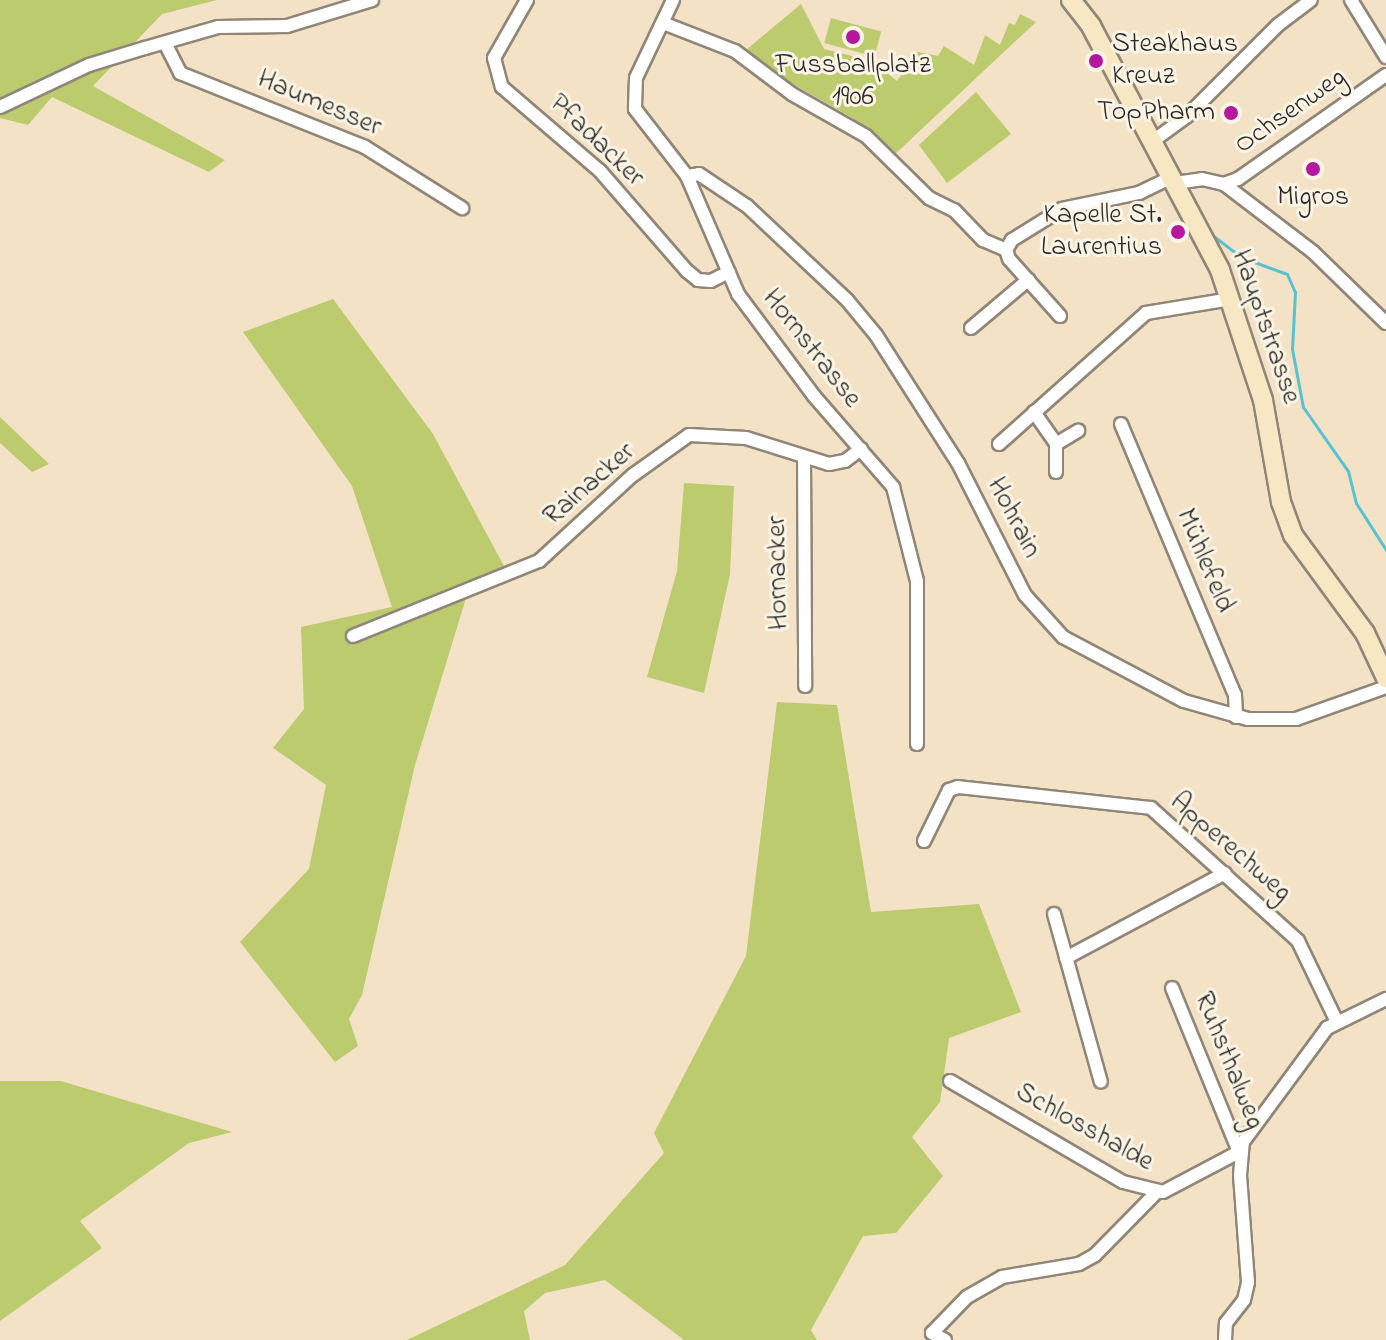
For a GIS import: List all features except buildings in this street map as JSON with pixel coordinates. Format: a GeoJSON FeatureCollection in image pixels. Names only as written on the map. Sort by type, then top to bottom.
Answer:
{"type":"FeatureCollection","features":[{"type":"Feature","properties":{"kind":"main road","name":"Hauptstrasse"},"geometry":{"type":"LineString","coordinates":[[1071,0],[1091,26],[1153,141],[1231,299],[1266,413],[1286,519],[1297,543],[1365,633],[1386,678]]}},
{"type":"Feature","properties":{"kind":"street"},"geometry":{"type":"LineString","coordinates":[[0,107],[89,65],[218,27],[287,26],[372,0]]}},
{"type":"Feature","properties":{"kind":"street","name":"Pfadacker"},"geometry":{"type":"LineString","coordinates":[[527,0],[494,58],[502,87],[600,171],[698,280],[711,281],[729,272]]}},
{"type":"Feature","properties":{"kind":"street","name":"Hornstrasse"},"geometry":{"type":"LineString","coordinates":[[673,0],[636,78],[635,109],[687,176],[729,272],[770,339],[893,487],[917,581],[917,744]]}},
{"type":"Feature","properties":{"kind":"street"},"geometry":{"type":"LineString","coordinates":[[1153,141],[1187,116],[1278,25],[1311,0]]}},
{"type":"Feature","properties":{"kind":"street"},"geometry":{"type":"LineString","coordinates":[[1351,0],[1386,57]]}},
{"type":"Feature","properties":{"kind":"street"},"geometry":{"type":"LineString","coordinates":[[663,23],[735,51],[792,94],[866,136],[921,191],[954,210],[983,240],[1006,250],[1060,316]]}},
{"type":"Feature","properties":{"kind":"street","name":"Haumesser"},"geometry":{"type":"LineString","coordinates":[[165,43],[180,73],[365,147],[462,208]]}},
{"type":"Feature","properties":{"kind":"street","name":"Ochsenweg"},"geometry":{"type":"LineString","coordinates":[[1173,180],[1202,179],[1224,184],[1386,75]]}},
{"type":"Feature","properties":{"kind":"street","name":"Hohrain"},"geometry":{"type":"LineString","coordinates":[[687,176],[699,174],[747,206],[847,300],[876,335],[958,463],[1025,595],[1053,627],[1184,701],[1236,717],[1296,719],[1386,687]]}},
{"type":"Feature","properties":{"kind":"street"},"geometry":{"type":"LineString","coordinates":[[1006,250],[1012,240],[1062,209],[1139,193],[1173,180]]}},
{"type":"Feature","properties":{"kind":"street"},"geometry":{"type":"LineString","coordinates":[[1224,184],[1313,252],[1386,323]]}},
{"type":"Feature","properties":{"kind":"street"},"geometry":{"type":"LineString","coordinates":[[971,328],[1028,280]]}},
{"type":"Feature","properties":{"kind":"street"},"geometry":{"type":"LineString","coordinates":[[999,444],[1146,313],[1231,299]]}},
{"type":"Feature","properties":{"kind":"street"},"geometry":{"type":"LineString","coordinates":[[1034,412],[1056,444],[1056,472]]}},
{"type":"Feature","properties":{"kind":"street","name":"Mühlefeld"},"geometry":{"type":"LineString","coordinates":[[1121,424],[1235,695],[1236,717]]}},
{"type":"Feature","properties":{"kind":"street"},"geometry":{"type":"LineString","coordinates":[[1056,444],[1078,431]]}},
{"type":"Feature","properties":{"kind":"street","name":"Rainacker"},"geometry":{"type":"LineString","coordinates":[[353,636],[539,561],[633,475],[689,435],[746,438],[829,464],[845,461],[861,449]]}},
{"type":"Feature","properties":{"kind":"street","name":"Hornacker"},"geometry":{"type":"LineString","coordinates":[[804,458],[805,686]]}},
{"type":"Feature","properties":{"kind":"street","name":"Apperechweg"},"geometry":{"type":"LineString","coordinates":[[924,841],[949,790],[958,787],[1135,805],[1165,818],[1302,948],[1336,1020]]}},
{"type":"Feature","properties":{"kind":"street"},"geometry":{"type":"LineString","coordinates":[[1066,958],[1225,873]]}},
{"type":"Feature","properties":{"kind":"street"},"geometry":{"type":"LineString","coordinates":[[1054,914],[1101,1082]]}},
{"type":"Feature","properties":{"kind":"street","name":"Ruhsthalweg"},"geometry":{"type":"LineString","coordinates":[[1172,988],[1239,1152],[1248,1282],[1244,1300],[1226,1323],[1225,1340]]}},
{"type":"Feature","properties":{"kind":"street"},"geometry":{"type":"LineString","coordinates":[[1239,1152],[1298,1065],[1336,1020],[1386,999]]}},
{"type":"Feature","properties":{"kind":"street","name":"Schlosshalde"},"geometry":{"type":"LineString","coordinates":[[950,1081],[1123,1182],[1156,1193],[1239,1152]]}},
{"type":"Feature","properties":{"kind":"street"},"geometry":{"type":"LineString","coordinates":[[945,1340],[932,1333],[988,1284],[1079,1264],[1095,1255],[1156,1193]]}},
{"type":"Feature","properties":{"kind":"green space"},"geometry":{"type":"Polygon","coordinates":[[[0,0],[217,0],[162,14],[93,86],[225,160],[209,172],[52,97],[28,125],[0,118],[0,0]]]}},
{"type":"Feature","properties":{"kind":"green space"},"geometry":{"type":"Polygon","coordinates":[[[801,4],[824,49],[872,61],[897,81],[918,52],[938,56],[944,46],[974,65],[985,35],[1000,45],[1009,23],[1015,25],[1020,14],[1036,22],[894,155],[851,117],[779,76],[746,50],[801,4]]]}},
{"type":"Feature","properties":{"kind":"green space","name":"Fussballplatz 1906"},"geometry":{"type":"Polygon","coordinates":[[[831,18],[881,31],[874,57],[824,43],[831,18]]]}},
{"type":"Feature","properties":{"kind":"green space"},"geometry":{"type":"Polygon","coordinates":[[[976,92],[1011,134],[947,183],[919,145],[976,92]]]}},
{"type":"Feature","properties":{"kind":"green space"},"geometry":{"type":"Polygon","coordinates":[[[333,299],[433,434],[504,566],[470,585],[415,765],[362,995],[349,1019],[358,1046],[335,1062],[240,942],[309,869],[326,785],[273,748],[304,709],[301,627],[392,607],[352,486],[243,332],[333,299]]]}},
{"type":"Feature","properties":{"kind":"green space"},"geometry":{"type":"Polygon","coordinates":[[[0,417],[49,464],[32,472],[0,443],[0,417]]]}},
{"type":"Feature","properties":{"kind":"green space"},"geometry":{"type":"Polygon","coordinates":[[[684,483],[734,486],[730,574],[704,693],[647,677],[677,571],[684,483]]]}},
{"type":"Feature","properties":{"kind":"green space"},"geometry":{"type":"Polygon","coordinates":[[[777,702],[837,705],[871,912],[979,904],[1021,1012],[949,1038],[940,1102],[912,1137],[943,1176],[896,1233],[863,1236],[811,1330],[817,1340],[684,1340],[605,1280],[545,1293],[524,1311],[530,1340],[407,1340],[565,1265],[664,1153],[654,1133],[746,956],[777,702]]]}},
{"type":"Feature","properties":{"kind":"green space"},"geometry":{"type":"Polygon","coordinates":[[[0,1081],[61,1081],[232,1132],[189,1143],[80,1221],[102,1248],[0,1321],[0,1081]]]}},
{"type":"Feature","properties":{"kind":"waterway"},"geometry":{"type":"LineString","coordinates":[[1212,235],[1241,257],[1287,274],[1295,292],[1292,349],[1303,407],[1348,471],[1356,503],[1386,550]]}},
{"type":"Feature","properties":{"kind":"place","name":"Fussballplatz 1906"},"geometry":{"type":"Point","coordinates":[853,37]}},
{"type":"Feature","properties":{"kind":"place","name":"Steakhaus Kreuz"},"geometry":{"type":"Point","coordinates":[1096,61]}},
{"type":"Feature","properties":{"kind":"place","name":"TopPharm"},"geometry":{"type":"Point","coordinates":[1231,113]}},
{"type":"Feature","properties":{"kind":"place","name":"Migros"},"geometry":{"type":"Point","coordinates":[1313,169]}},
{"type":"Feature","properties":{"kind":"place","name":"Kapelle St. Laurentius"},"geometry":{"type":"Point","coordinates":[1178,232]}}]}
